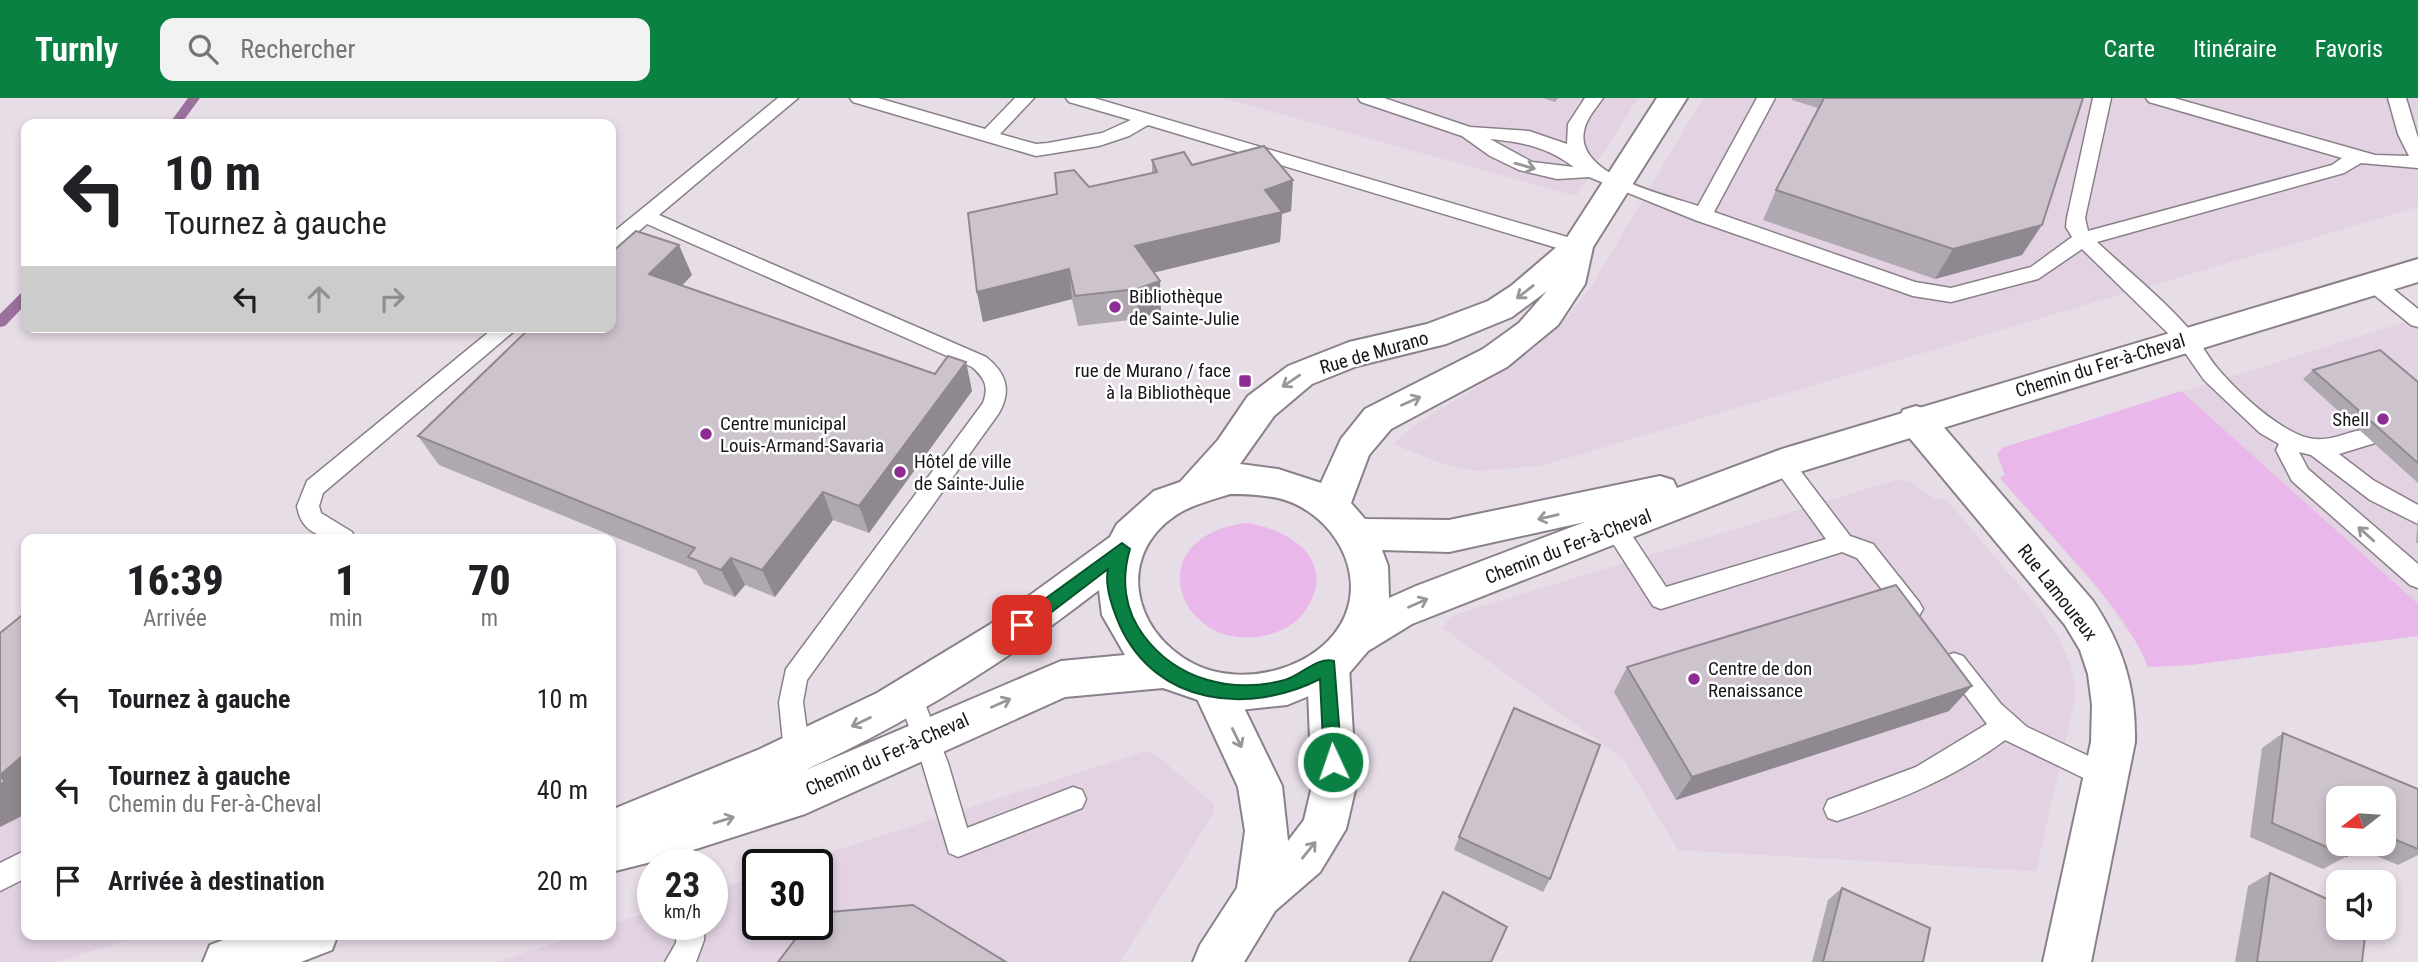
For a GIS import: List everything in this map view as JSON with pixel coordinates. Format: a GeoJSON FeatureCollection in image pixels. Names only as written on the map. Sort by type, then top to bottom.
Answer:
{"type":"FeatureCollection","features":[{"type":"Feature","properties":{"kind":"street","name":"Rue de Murano"},"geometry":{"type":"LineString","coordinates":[[1196,486],[1231,450],[1261,406],[1300,375],[1349,355],[1434,335],[1500,309],[1523,294],[1577,247],[1672,98]]}},
{"type":"Feature","properties":{"kind":"street","name":"Rue de Murano"},"geometry":{"type":"LineString","coordinates":[[1342,521],[1354,448],[1377,420],[1388,411],[1458,380],[1517,342],[1558,304],[1569,283],[1577,247]]}},
{"type":"Feature","properties":{"kind":"street","name":"Chemin du Fer-à-Cheval"},"geometry":{"type":"LineString","coordinates":[[1359,637],[1398,612],[1608,517],[2418,270]]}},
{"type":"Feature","properties":{"kind":"street","name":"Rue Lamoureux"},"geometry":{"type":"LineString","coordinates":[[1916,421],[2079,613],[2099,645],[2109,672],[2115,708],[2113,742],[2067,962]]}},
{"type":"Feature","properties":{"kind":"street"},"geometry":{"type":"LineString","coordinates":[[1229,479],[1273,482],[1310,494],[1342,521],[1366,554],[1372,573],[1368,610],[1359,637],[1328,667],[1287,687],[1235,692],[1214,690],[1165,670],[1148,655],[1132,633],[1121,610],[1115,573],[1122,549],[1140,523],[1155,508],[1196,486],[1229,479]]}},
{"type":"Feature","properties":{"kind":"street","name":"Chemin du Fer-à-Cheval"},"geometry":{"type":"LineString","coordinates":[[1342,521],[1449,536],[1608,517]]}},
{"type":"Feature","properties":{"kind":"street","name":"Chemin du Fer-à-Cheval"},"geometry":{"type":"LineString","coordinates":[[616,850],[672,836],[799,773],[910,696],[1022,625],[1122,549]]}},
{"type":"Feature","properties":{"kind":"street"},"geometry":{"type":"LineString","coordinates":[[1217,962],[1259,895],[1304,857],[1324,829],[1334,786],[1328,667]]}},
{"type":"Feature","properties":{"kind":"street","name":"Chemin du Fer-à-Cheval"},"geometry":{"type":"LineString","coordinates":[[799,773],[926,737],[1061,679],[1165,670]]}},
{"type":"Feature","properties":{"kind":"street"},"geometry":{"type":"LineString","coordinates":[[1214,690],[1260,786],[1267,831],[1259,895]]}},
{"type":"Feature","properties":{"kind":"street","name":"Chemin du Fer-à-Cheval"},"geometry":{"type":"LineString","coordinates":[[616,832],[672,836]]}},
{"type":"Feature","properties":{"kind":"street"},"geometry":{"type":"LineString","coordinates":[[251,949],[289,940]]}},
{"type":"Feature","properties":{"kind":"lane"},"geometry":{"type":"LineString","coordinates":[[616,240],[789,98]]}},
{"type":"Feature","properties":{"kind":"lane"},"geometry":{"type":"LineString","coordinates":[[859,98],[1026,149],[1048,150],[1123,132],[1144,119]]}},
{"type":"Feature","properties":{"kind":"lane"},"geometry":{"type":"LineString","coordinates":[[987,137],[1025,98]]}},
{"type":"Feature","properties":{"kind":"lane"},"geometry":{"type":"LineString","coordinates":[[1074,98],[1577,247]]}},
{"type":"Feature","properties":{"kind":"lane"},"geometry":{"type":"LineString","coordinates":[[1367,98],[1468,132],[1529,137],[1562,149],[1591,171],[1619,185],[1702,216],[1937,295],[1951,295],[2038,272],[2083,239],[2338,169],[2358,157]]}},
{"type":"Feature","properties":{"kind":"lane"},"geometry":{"type":"LineString","coordinates":[[1591,171],[1573,141],[1575,126],[1594,98]]}},
{"type":"Feature","properties":{"kind":"lane"},"geometry":{"type":"LineString","coordinates":[[1702,216],[1766,98]]}},
{"type":"Feature","properties":{"kind":"lane"},"geometry":{"type":"LineString","coordinates":[[2102,98],[2076,218],[2075,227],[2083,239],[2186,340],[2211,375],[2261,421],[2291,441],[2318,449],[2333,448],[2367,437]]}},
{"type":"Feature","properties":{"kind":"lane"},"geometry":{"type":"LineString","coordinates":[[2155,98],[2375,161],[2418,159],[2407,134],[2397,98]]}},
{"type":"Feature","properties":{"kind":"lane"},"geometry":{"type":"LineString","coordinates":[[1468,132],[1510,162],[1569,175],[1591,171]]}},
{"type":"Feature","properties":{"kind":"lane"},"geometry":{"type":"LineString","coordinates":[[645,216],[979,362],[996,379],[998,389],[992,407],[795,677],[791,702],[799,773]]}},
{"type":"Feature","properties":{"kind":"lane"},"geometry":{"type":"LineString","coordinates":[[2374,284],[2418,320]]}},
{"type":"Feature","properties":{"kind":"lane"},"geometry":{"type":"LineString","coordinates":[[335,534],[315,523],[307,511],[308,499],[315,487],[502,333]]}},
{"type":"Feature","properties":{"kind":"lane"},"geometry":{"type":"LineString","coordinates":[[2291,441],[2287,450],[2300,475],[2418,578]]}},
{"type":"Feature","properties":{"kind":"lane"},"geometry":{"type":"LineString","coordinates":[[2318,449],[2356,483],[2381,499],[2418,515]]}},
{"type":"Feature","properties":{"kind":"lane"},"geometry":{"type":"LineString","coordinates":[[1782,463],[1842,543],[1865,551],[1925,627]]}},
{"type":"Feature","properties":{"kind":"lane"},"geometry":{"type":"LineString","coordinates":[[1608,517],[1661,599],[1842,543]]}},
{"type":"Feature","properties":{"kind":"lane"},"geometry":{"type":"LineString","coordinates":[[1941,647],[2005,725],[2018,735],[2105,776]]}},
{"type":"Feature","properties":{"kind":"lane"},"geometry":{"type":"LineString","coordinates":[[910,696],[926,737],[958,844],[1073,799]]}},
{"type":"Feature","properties":{"kind":"lane"},"geometry":{"type":"LineString","coordinates":[[1837,809],[1928,777],[1973,751],[2005,725]]}},
{"type":"Feature","properties":{"kind":"lane"},"geometry":{"type":"LineString","coordinates":[[0,878],[21,866]]}},
{"type":"Feature","properties":{"kind":"lane"},"geometry":{"type":"LineString","coordinates":[[679,962],[689,940]]}},
{"type":"Feature","properties":{"kind":"shaded area"},"geometry":{"type":"Polygon","coordinates":[[[1223,98],[1638,98],[1576,196],[1223,98]]]}},
{"type":"Feature","properties":{"kind":"shaded area"},"geometry":{"type":"Polygon","coordinates":[[[1703,98],[2418,98],[2418,207],[1540,466],[1474,471],[1443,464],[1393,444],[1416,424],[1502,372],[1538,345],[1569,315],[1592,285],[1703,98]]]}},
{"type":"Feature","properties":{"kind":"shaded area"},"geometry":{"type":"Polygon","coordinates":[[[2418,318],[2418,636],[2190,665],[2148,667],[2141,649],[2101,593],[2000,478],[2005,475],[1997,454],[2002,448],[2418,318]]]}},
{"type":"Feature","properties":{"kind":"shaded area"},"geometry":{"type":"Polygon","coordinates":[[[2181,391],[2418,604],[2418,636],[2190,665],[2148,667],[2137,643],[2103,594],[2000,478],[2005,475],[1997,454],[2002,448],[2181,391]]]}},
{"type":"Feature","properties":{"kind":"shaded area"},"geometry":{"type":"Polygon","coordinates":[[[1896,480],[1911,482],[1936,500],[1945,498],[2041,611],[2059,638],[2070,663],[2076,687],[2074,705],[2036,871],[1678,850],[1624,760],[1443,628],[1450,617],[1470,610],[1896,480]]]}},
{"type":"Feature","properties":{"kind":"shaded area"},"geometry":{"type":"Polygon","coordinates":[[[1246,523],[1279,532],[1293,541],[1305,551],[1313,563],[1316,577],[1314,593],[1305,611],[1294,622],[1271,634],[1240,637],[1214,630],[1194,614],[1182,594],[1180,572],[1189,550],[1211,533],[1246,523]]]}},
{"type":"Feature","properties":{"kind":"shaded area"},"geometry":{"type":"Polygon","coordinates":[[[21,635],[21,940],[128,940],[56,962],[0,962],[0,652],[21,635]]]}},
{"type":"Feature","properties":{"kind":"shaded area"},"geometry":{"type":"Polygon","coordinates":[[[1146,751],[1155,754],[1213,803],[1215,811],[1120,962],[496,962],[564,940],[616,940],[616,922],[637,916],[637,940],[728,940],[728,886],[742,881],[742,940],[833,940],[833,851],[1146,751]]]}},
{"type":"Feature","properties":{"kind":"building"},"geometry":{"type":"Polygon","coordinates":[[[1824,98],[2083,98],[2042,225],[1953,249],[1776,190],[1824,98]]]}},
{"type":"Feature","properties":{"kind":"building"},"geometry":{"type":"Polygon","coordinates":[[[1264,146],[1293,180],[1265,190],[1282,212],[1135,246],[1160,281],[1137,289],[1075,296],[1069,269],[977,292],[968,213],[1057,194],[1055,173],[1074,170],[1089,187],[1157,172],[1152,160],[1184,152],[1192,165],[1264,146]]]}},
{"type":"Feature","properties":{"kind":"building","name":"Centre municipal Louis-Armand-Savaria"},"geometry":{"type":"Polygon","coordinates":[[[636,231],[679,245],[649,274],[935,374],[948,356],[966,362],[859,506],[823,492],[762,570],[731,558],[721,570],[688,557],[695,548],[418,436],[525,333],[616,333],[616,249],[636,231]]]}},
{"type":"Feature","properties":{"kind":"building","name":"Shell"},"geometry":{"type":"Polygon","coordinates":[[[2380,350],[2418,382],[2418,463],[2313,370],[2380,350]]]}},
{"type":"Feature","properties":{"kind":"building"},"geometry":{"type":"Polygon","coordinates":[[[1896,585],[1972,686],[1692,777],[1627,667],[1896,585]]]}},
{"type":"Feature","properties":{"kind":"building"},"geometry":{"type":"Polygon","coordinates":[[[21,616],[21,757],[0,775],[0,633],[21,616]]]}},
{"type":"Feature","properties":{"kind":"building"},"geometry":{"type":"Polygon","coordinates":[[[1514,708],[1600,745],[1550,879],[1459,837],[1514,708]]]}},
{"type":"Feature","properties":{"kind":"building"},"geometry":{"type":"Polygon","coordinates":[[[2283,733],[2418,789],[2418,849],[2396,840],[2396,786],[2326,786],[2326,847],[2272,823],[2283,733]]]}},
{"type":"Feature","properties":{"kind":"building"},"geometry":{"type":"Polygon","coordinates":[[[2270,873],[2326,899],[2326,940],[2365,940],[2362,962],[2257,962],[2270,873]]]}},
{"type":"Feature","properties":{"kind":"building"},"geometry":{"type":"Polygon","coordinates":[[[1842,888],[1930,928],[1923,962],[1823,962],[1842,888]]]}},
{"type":"Feature","properties":{"kind":"building"},"geometry":{"type":"Polygon","coordinates":[[[1443,892],[1507,927],[1491,962],[1409,962],[1443,892]]]}},
{"type":"Feature","properties":{"kind":"building"},"geometry":{"type":"Polygon","coordinates":[[[913,905],[1006,962],[778,962],[795,940],[833,940],[833,912],[913,905]]]}},
{"type":"Feature","properties":{"kind":"waterway"},"geometry":{"type":"LineString","coordinates":[[179,119],[194,98]]}},
{"type":"Feature","properties":{"kind":"waterway"},"geometry":{"type":"LineString","coordinates":[[0,322],[21,301]]}},
{"type":"Feature","properties":{"kind":"place","name":"Bibliothèque de Sainte-Julie"},"geometry":{"type":"Point","coordinates":[1115,307]}},
{"type":"Feature","properties":{"kind":"place","name":"rue de Murano / face à la Bibliothèque"},"geometry":{"type":"Point","coordinates":[1245,381]}},
{"type":"Feature","properties":{"kind":"place","name":"Shell"},"geometry":{"type":"Point","coordinates":[2383,419]}},
{"type":"Feature","properties":{"kind":"place","name":"Centre municipal Louis-Armand-Savaria"},"geometry":{"type":"Point","coordinates":[706,434]}},
{"type":"Feature","properties":{"kind":"place","name":"Hôtel de ville de Sainte-Julie"},"geometry":{"type":"Point","coordinates":[900,472]}},
{"type":"Feature","properties":{"kind":"place","name":"Centre de don Renaissance"},"geometry":{"type":"Point","coordinates":[1694,679]}},
{"type":"Feature","properties":{"kind":"route"},"geometry":{"type":"LineString","coordinates":[[1022,625],[1122,549],[1115,573],[1115,590],[1121,610],[1132,633],[1148,655],[1165,670],[1214,690],[1235,692],[1287,687],[1328,667],[1333,762]]}}]}
